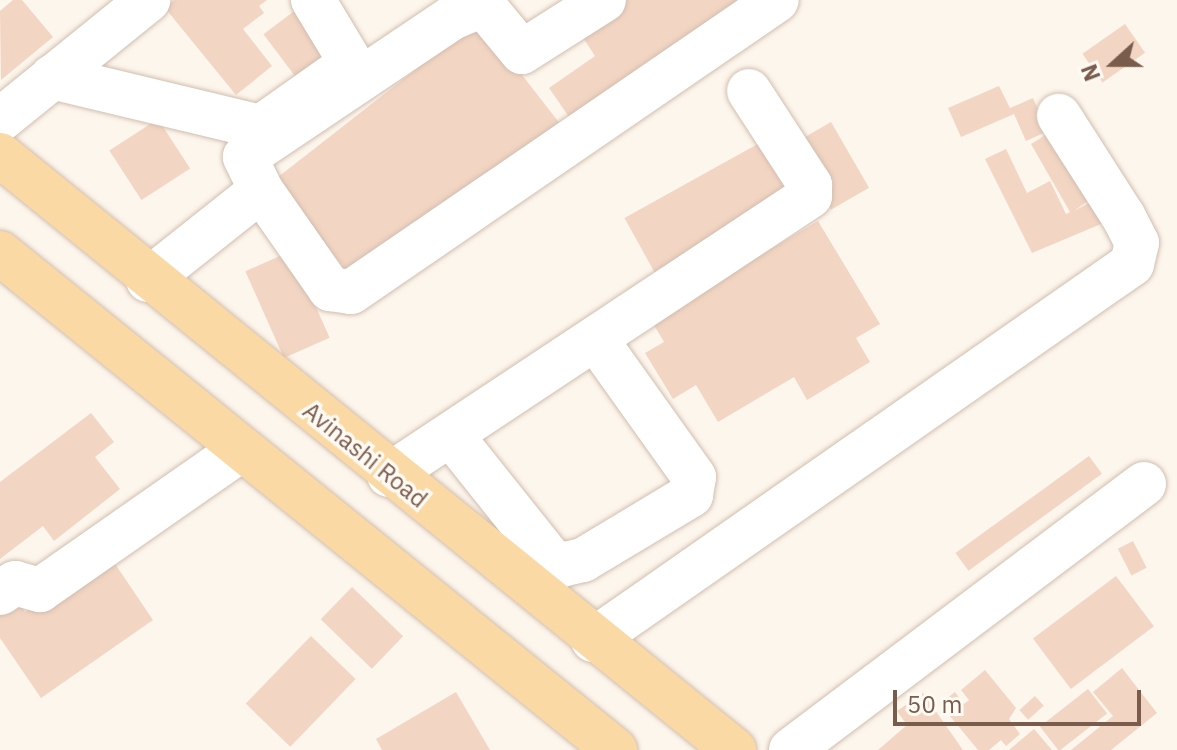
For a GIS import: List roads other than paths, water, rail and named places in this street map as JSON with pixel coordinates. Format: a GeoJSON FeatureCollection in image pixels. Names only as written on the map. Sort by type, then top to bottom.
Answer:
{"type":"FeatureCollection","features":[{"type":"Feature","properties":{"kind":"main road","name":"Avinashi Road"},"geometry":{"type":"LineString","coordinates":[[0,155],[148,280],[593,640],[734,750]]}},
{"type":"Feature","properties":{"kind":"main road"},"geometry":{"type":"LineString","coordinates":[[0,253],[615,750]]}},
{"type":"Feature","properties":{"kind":"street"},"geometry":{"type":"LineString","coordinates":[[0,120],[148,0]]}},
{"type":"Feature","properties":{"kind":"street"},"geometry":{"type":"LineString","coordinates":[[52,77],[261,127],[343,69],[348,58],[313,0]]}},
{"type":"Feature","properties":{"kind":"street"},"geometry":{"type":"LineString","coordinates":[[604,0],[522,52],[483,5],[452,18],[245,157],[261,190],[330,289],[351,292],[777,0]]}},
{"type":"Feature","properties":{"kind":"street"},"geometry":{"type":"LineString","coordinates":[[389,475],[597,341],[810,196],[810,185],[749,91]]}},
{"type":"Feature","properties":{"kind":"street"},"geometry":{"type":"LineString","coordinates":[[593,640],[1132,264],[1137,243],[1059,116]]}},
{"type":"Feature","properties":{"kind":"street"},"geometry":{"type":"LineString","coordinates":[[148,280],[261,190]]}},
{"type":"Feature","properties":{"kind":"street"},"geometry":{"type":"LineString","coordinates":[[451,435],[550,559],[561,565],[583,560],[691,495],[694,477],[597,341]]}},
{"type":"Feature","properties":{"kind":"street"},"geometry":{"type":"LineString","coordinates":[[0,593],[15,583],[40,590],[242,449]]}},
{"type":"Feature","properties":{"kind":"street"},"geometry":{"type":"LineString","coordinates":[[791,750],[1144,484]]}}]}
